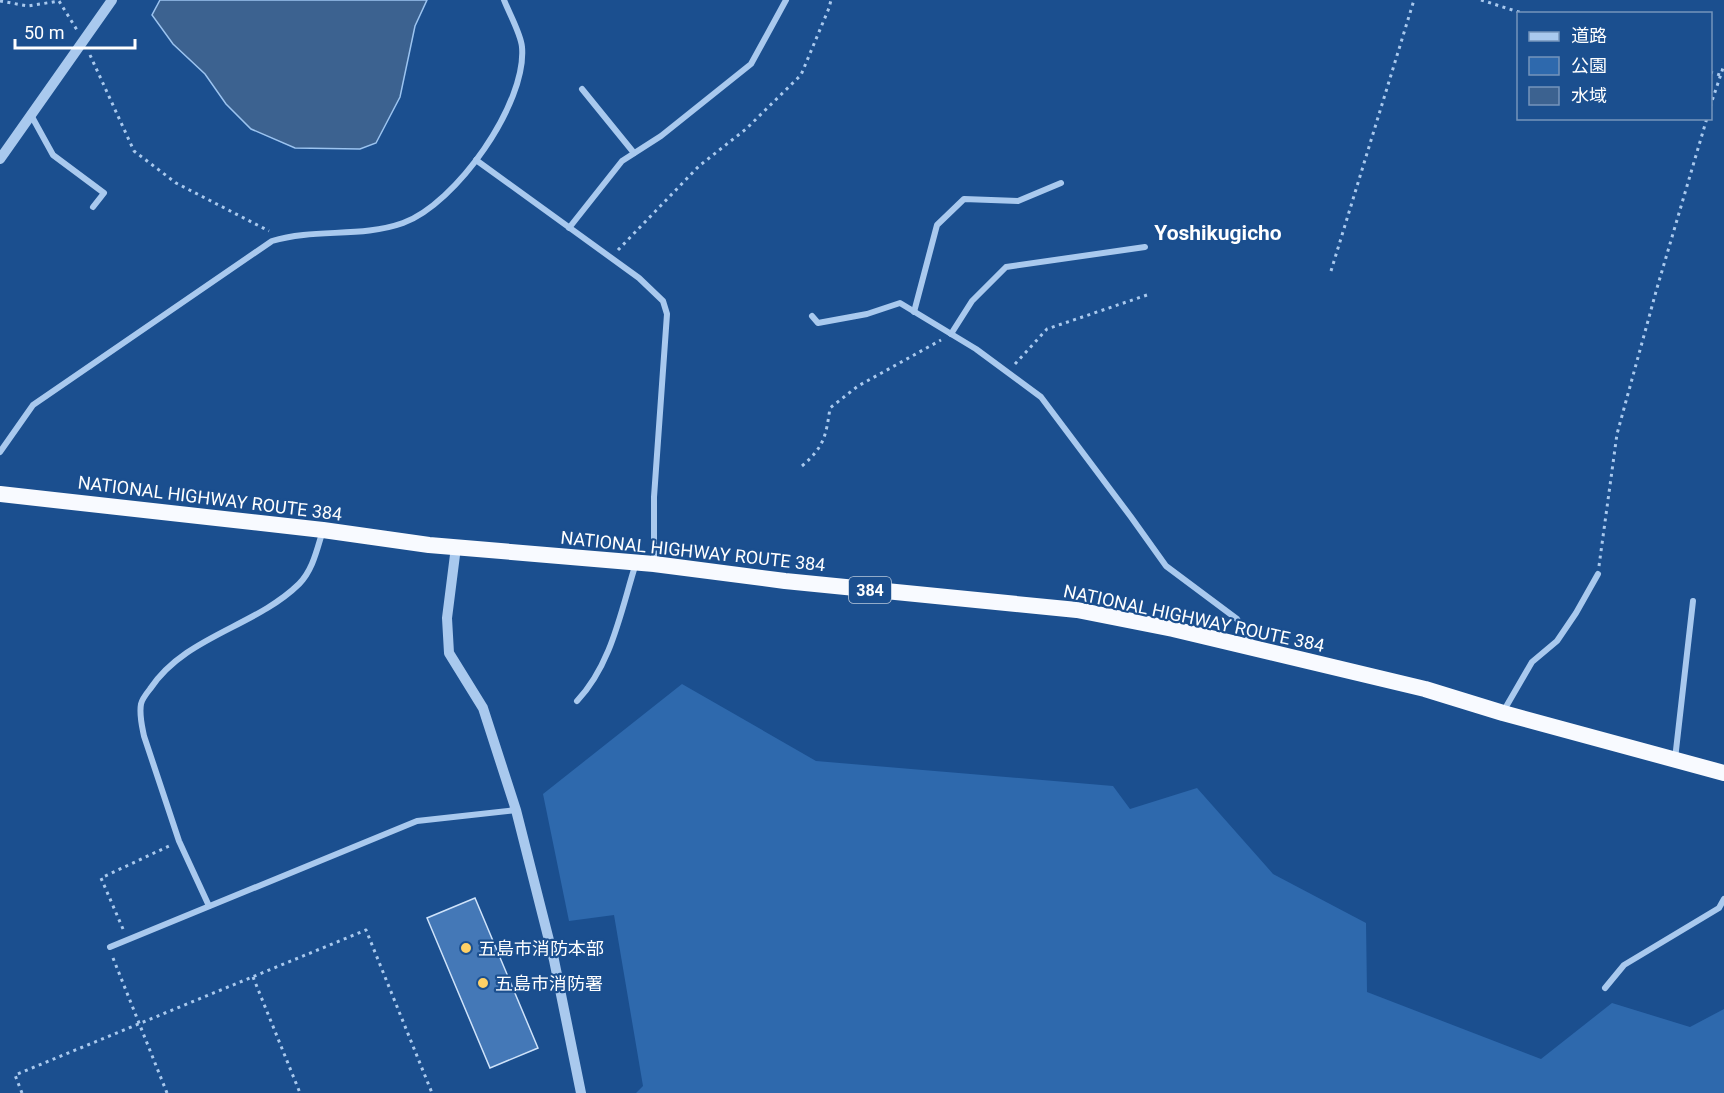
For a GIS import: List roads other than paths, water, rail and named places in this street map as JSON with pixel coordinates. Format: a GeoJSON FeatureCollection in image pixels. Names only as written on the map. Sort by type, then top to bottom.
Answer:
{"type":"FeatureCollection","features":[{"type":"Feature","properties":{"kind":"highway","name":"NATIONAL HIGHWAY ROUTE 384"},"geometry":{"type":"LineString","coordinates":[[0,494],[323,530],[429,545],[636,562],[785,581],[1077,610],[1425,689],[1724,773]]}},
{"type":"Feature","properties":{"kind":"street"},"geometry":{"type":"LineString","coordinates":[[0,159],[112,0]]}},
{"type":"Feature","properties":{"kind":"street"},"geometry":{"type":"LineString","coordinates":[[0,452],[33,405],[272,241],[281,238],[375,230],[404,223],[432,208],[452,190],[476,160],[504,115],[521,76],[522,45],[504,0]]}},
{"type":"Feature","properties":{"kind":"street"},"geometry":{"type":"LineString","coordinates":[[569,228],[622,161],[661,136],[751,64],[786,0]]}},
{"type":"Feature","properties":{"kind":"street"},"geometry":{"type":"LineString","coordinates":[[582,89],[634,153]]}},
{"type":"Feature","properties":{"kind":"street"},"geometry":{"type":"LineString","coordinates":[[31,115],[53,155],[104,194],[93,207]]}},
{"type":"Feature","properties":{"kind":"street"},"geometry":{"type":"LineString","coordinates":[[476,160],[639,278],[663,301],[668,314],[654,496],[654,564]]}},
{"type":"Feature","properties":{"kind":"street"},"geometry":{"type":"LineString","coordinates":[[914,312],[937,225],[964,199],[1018,201],[1061,183]]}},
{"type":"Feature","properties":{"kind":"street"},"geometry":{"type":"LineString","coordinates":[[951,334],[972,302],[1006,267],[1145,247]]}},
{"type":"Feature","properties":{"kind":"street"},"geometry":{"type":"LineString","coordinates":[[812,316],[818,323],[867,314],[900,303],[976,349],[1008,372],[1041,397],[1166,566],[1237,619],[1255,649]]}},
{"type":"Feature","properties":{"kind":"street"},"geometry":{"type":"LineString","coordinates":[[209,906],[179,841],[144,736],[141,702],[159,675],[177,659],[283,598],[301,583],[311,566],[323,530]]}},
{"type":"Feature","properties":{"kind":"street"},"geometry":{"type":"LineString","coordinates":[[456,547],[447,618],[449,653],[483,708],[516,810],[554,960],[581,1093]]}},
{"type":"Feature","properties":{"kind":"street"},"geometry":{"type":"LineString","coordinates":[[577,701],[586,691],[610,649],[636,562]]}},
{"type":"Feature","properties":{"kind":"street"},"geometry":{"type":"LineString","coordinates":[[1503,712],[1532,662],[1557,641],[1598,574]]}},
{"type":"Feature","properties":{"kind":"street"},"geometry":{"type":"LineString","coordinates":[[1675,759],[1693,601]]}},
{"type":"Feature","properties":{"kind":"street"},"geometry":{"type":"LineString","coordinates":[[110,947],[417,821],[516,810]]}},
{"type":"Feature","properties":{"kind":"street"},"geometry":{"type":"LineString","coordinates":[[1605,988],[1624,965],[1719,908],[1724,899]]}},
{"type":"Feature","properties":{"kind":"water"},"geometry":{"type":"Polygon","coordinates":[[[160,0],[427,0],[415,26],[400,97],[376,143],[360,149],[295,148],[251,129],[226,104],[205,74],[173,44],[152,15],[160,0]]]}},
{"type":"Feature","properties":{"kind":"place","name":"五島市消防本部"},"geometry":{"type":"Point","coordinates":[466,948]}},
{"type":"Feature","properties":{"kind":"place","name":"五島市消防署"},"geometry":{"type":"Point","coordinates":[483,983]}},
{"type":"Feature","properties":{"kind":"district","name":"Yoshikugicho"},"geometry":{"type":"Point","coordinates":[1218,233]}}]}
